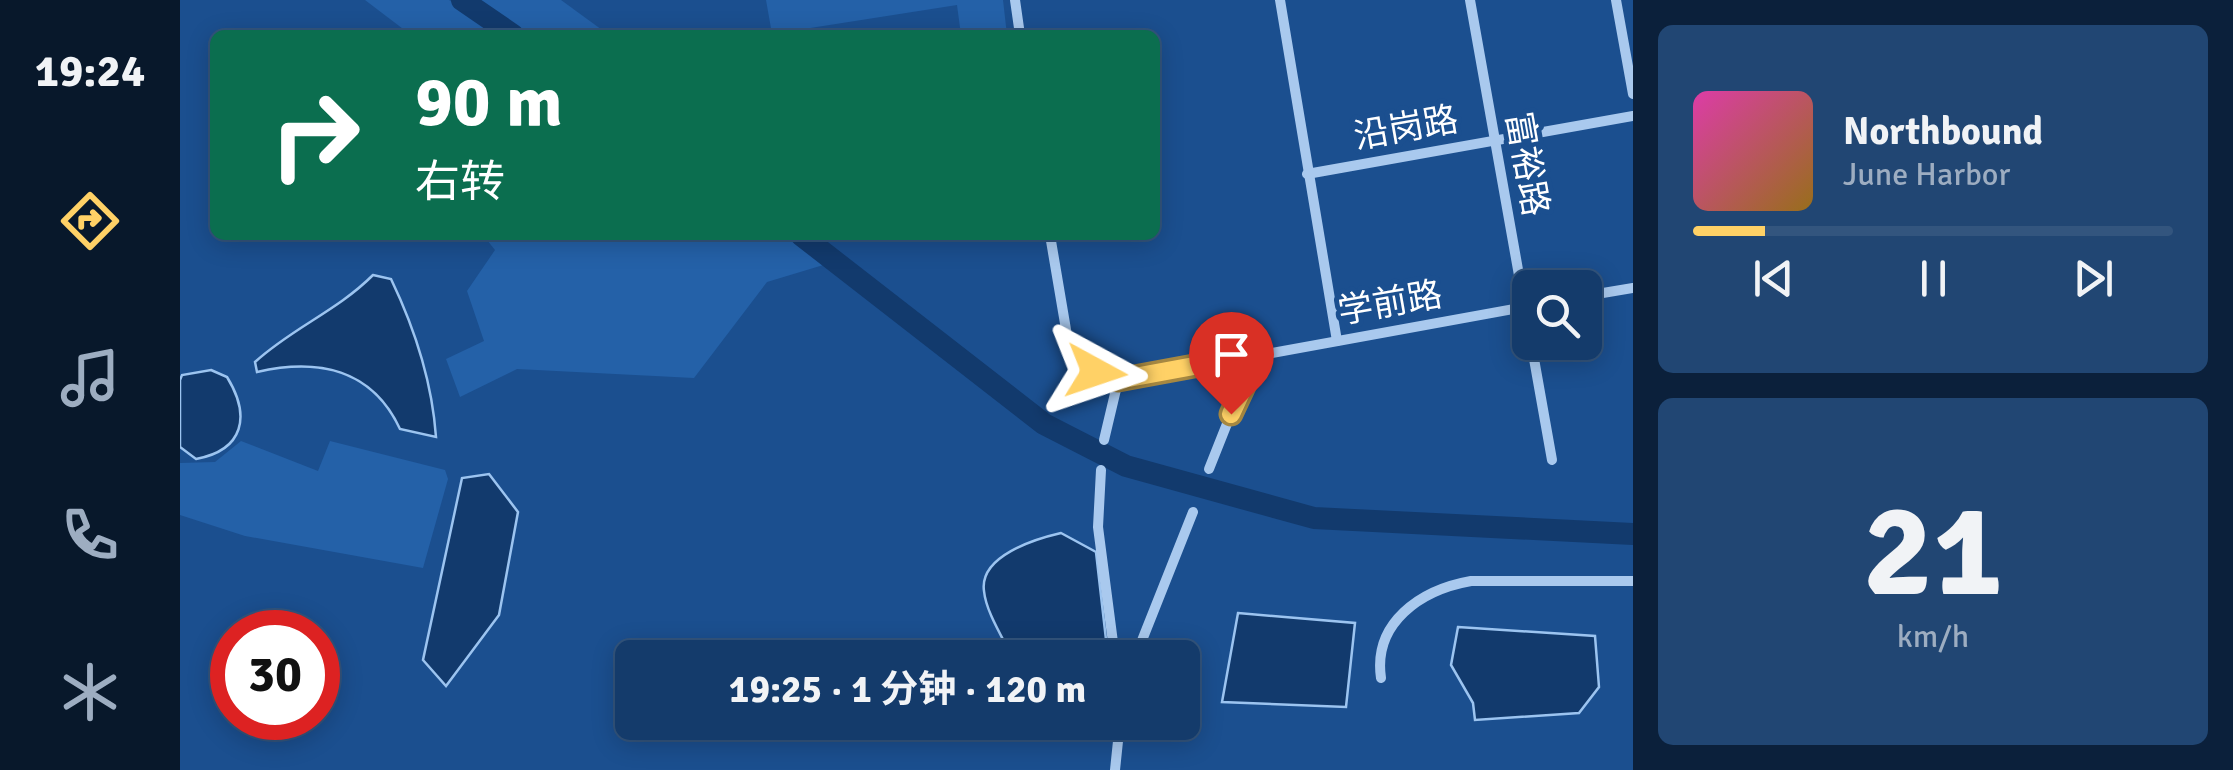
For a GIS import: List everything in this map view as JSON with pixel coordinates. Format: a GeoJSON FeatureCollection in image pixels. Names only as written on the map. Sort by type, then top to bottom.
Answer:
{"type":"FeatureCollection","features":[{"type":"Feature","properties":{"kind":"street"},"geometry":{"type":"LineString","coordinates":[[1015,0],[1019,30]]}},
{"type":"Feature","properties":{"kind":"street"},"geometry":{"type":"LineString","coordinates":[[1280,0],[1336,341]]}},
{"type":"Feature","properties":{"kind":"street","name":"富裕路"},"geometry":{"type":"LineString","coordinates":[[1470,0],[1520,270]]}},
{"type":"Feature","properties":{"kind":"street"},"geometry":{"type":"LineString","coordinates":[[1616,0],[1628,34],[1633,94]]}},
{"type":"Feature","properties":{"kind":"street","name":"沿岗路"},"geometry":{"type":"LineString","coordinates":[[1307,174],[1633,116]]}},
{"type":"Feature","properties":{"kind":"street"},"geometry":{"type":"LineString","coordinates":[[1051,240],[1070,353],[1080,363],[1118,380],[1104,440]]}},
{"type":"Feature","properties":{"kind":"street"},"geometry":{"type":"LineString","coordinates":[[1602,293],[1633,288]]}},
{"type":"Feature","properties":{"kind":"street","name":"学前路"},"geometry":{"type":"LineString","coordinates":[[1118,380],[1512,309]]}},
{"type":"Feature","properties":{"kind":"street"},"geometry":{"type":"LineString","coordinates":[[1210,469],[1259,354]]}},
{"type":"Feature","properties":{"kind":"street","name":"富裕路"},"geometry":{"type":"LineString","coordinates":[[1534,360],[1552,460]]}},
{"type":"Feature","properties":{"kind":"street"},"geometry":{"type":"LineString","coordinates":[[1101,470],[1098,527],[1113,640]]}},
{"type":"Feature","properties":{"kind":"street"},"geometry":{"type":"LineString","coordinates":[[1143,640],[1194,512]]}},
{"type":"Feature","properties":{"kind":"street"},"geometry":{"type":"LineString","coordinates":[[1381,678],[1378,657],[1384,634],[1423,596],[1446,586],[1470,581],[1633,581]]}},
{"type":"Feature","properties":{"kind":"street"},"geometry":{"type":"LineString","coordinates":[[1115,770],[1118,740]]}},
{"type":"Feature","properties":{"kind":"shaded area"},"geometry":{"type":"Polygon","coordinates":[[[365,0],[449,0],[492,30],[404,30],[365,0]]]}},
{"type":"Feature","properties":{"kind":"shaded area"},"geometry":{"type":"Polygon","coordinates":[[[473,0],[561,0],[602,30],[515,30],[473,0]]]}},
{"type":"Feature","properties":{"kind":"shaded area"},"geometry":{"type":"Polygon","coordinates":[[[766,0],[1003,0],[1006,30],[960,30],[957,5],[798,30],[771,30],[766,0]]]}},
{"type":"Feature","properties":{"kind":"shaded area"},"geometry":{"type":"Polygon","coordinates":[[[487,240],[796,240],[830,263],[767,282],[694,378],[517,369],[460,397],[446,359],[484,341],[467,291],[495,250],[487,240]]]}},
{"type":"Feature","properties":{"kind":"shaded area"},"geometry":{"type":"Polygon","coordinates":[[[373,275],[391,279],[408,317],[426,376],[436,437],[400,429],[374,393],[341,373],[301,367],[257,372],[255,362],[269,350],[345,299],[373,275]]]}},
{"type":"Feature","properties":{"kind":"shaded area"},"geometry":{"type":"Polygon","coordinates":[[[211,370],[227,377],[235,391],[239,429],[224,448],[196,459],[180,447],[180,380],[182,375],[211,370]]]}},
{"type":"Feature","properties":{"kind":"shaded area"},"geometry":{"type":"Polygon","coordinates":[[[241,441],[318,471],[330,441],[445,470],[448,479],[423,568],[245,536],[180,515],[180,463],[215,462],[241,441]]]}},
{"type":"Feature","properties":{"kind":"shaded area"},"geometry":{"type":"Polygon","coordinates":[[[489,474],[518,512],[499,615],[446,686],[423,660],[462,478],[489,474]]]}},
{"type":"Feature","properties":{"kind":"shaded area"},"geometry":{"type":"Polygon","coordinates":[[[1061,533],[1096,552],[1106,640],[1003,640],[988,608],[985,579],[999,559],[1061,533]]]}},
{"type":"Feature","properties":{"kind":"shaded area"},"geometry":{"type":"Polygon","coordinates":[[[1238,613],[1355,623],[1346,707],[1222,702],[1238,613]]]}},
{"type":"Feature","properties":{"kind":"shaded area"},"geometry":{"type":"Polygon","coordinates":[[[1458,627],[1595,636],[1599,687],[1579,713],[1475,720],[1473,703],[1451,665],[1458,627]]]}},
{"type":"Feature","properties":{"kind":"waterway"},"geometry":{"type":"LineString","coordinates":[[462,0],[506,30]]}},
{"type":"Feature","properties":{"kind":"waterway"},"geometry":{"type":"LineString","coordinates":[[807,240],[1044,424],[1126,466],[1314,518],[1633,534]]}},
{"type":"Feature","properties":{"kind":"route"},"geometry":{"type":"LineString","coordinates":[[1096,372],[1118,380],[1259,354],[1231,414]]}}]}
